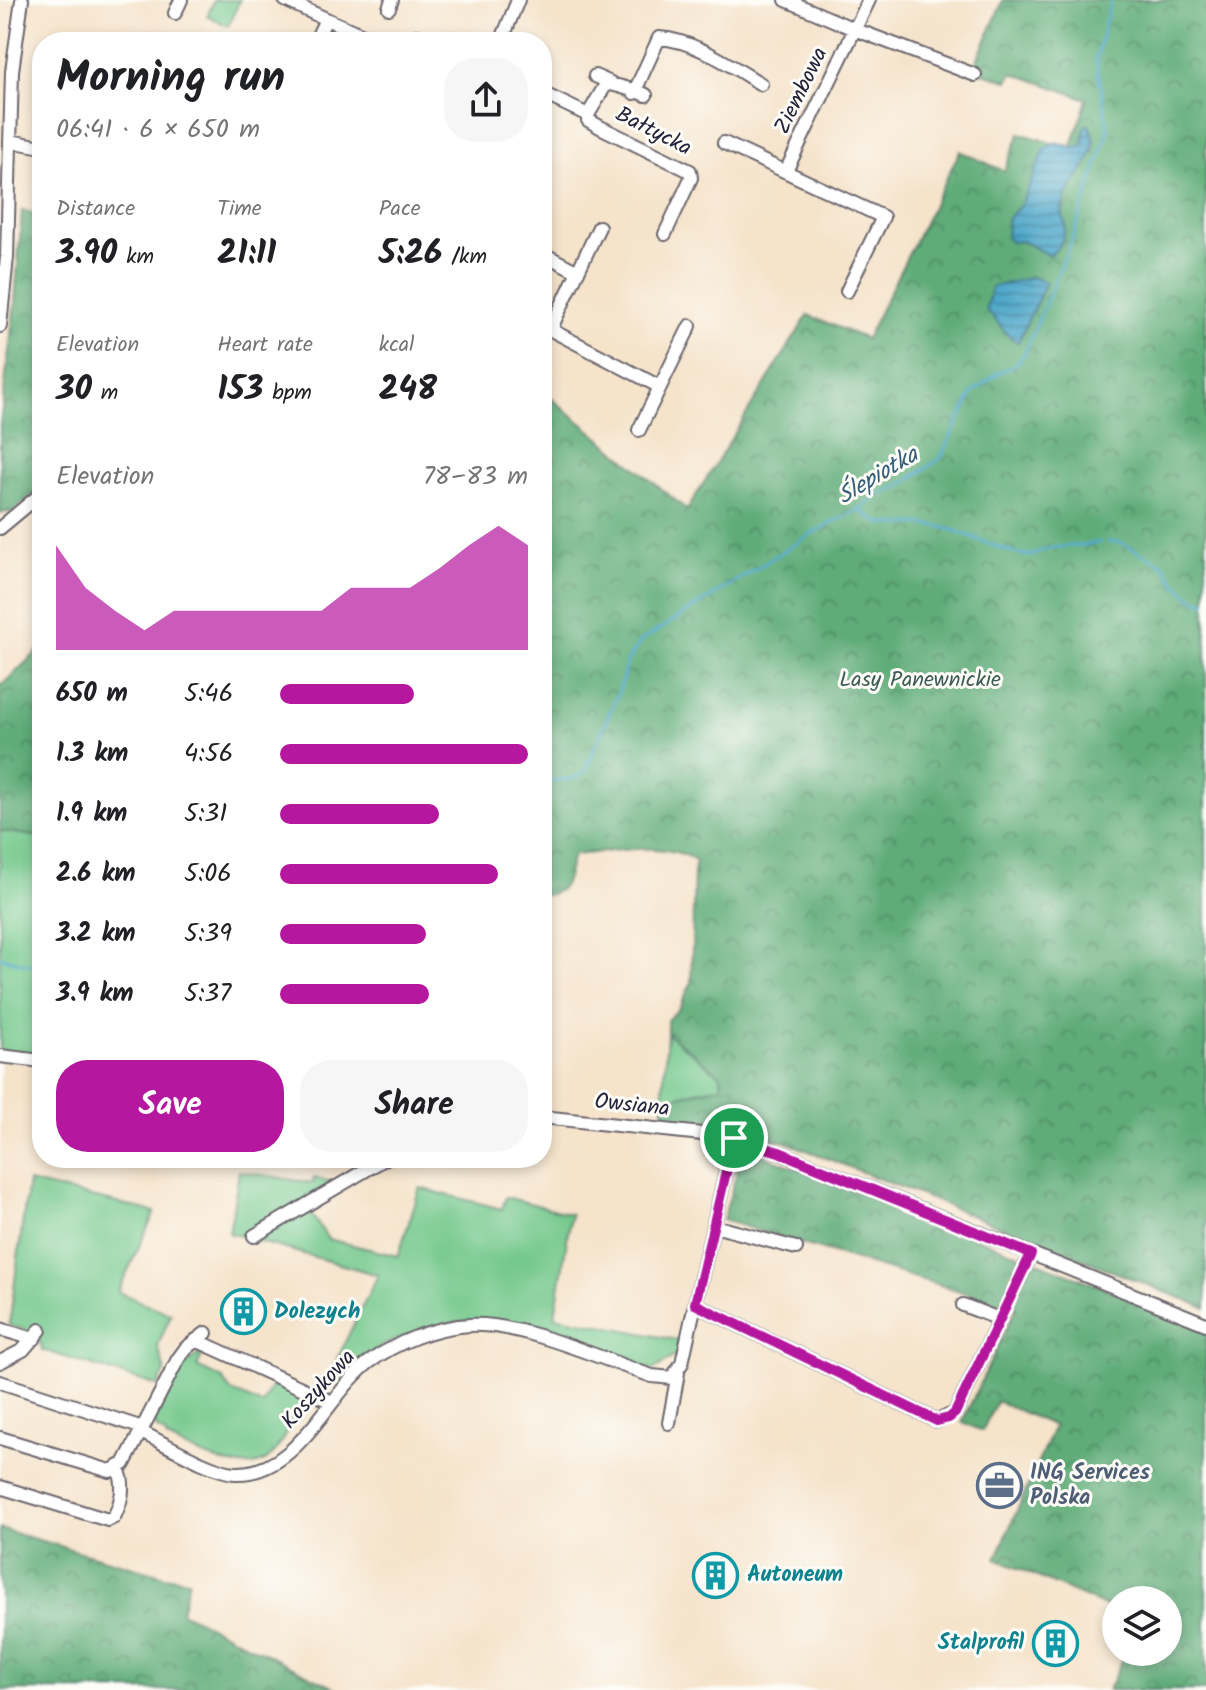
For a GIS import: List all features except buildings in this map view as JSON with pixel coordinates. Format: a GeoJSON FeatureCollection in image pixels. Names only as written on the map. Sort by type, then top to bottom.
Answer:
{"type":"FeatureCollection","features":[{"type":"Feature","properties":{"kind":"street"},"geometry":{"type":"LineString","coordinates":[[0,326],[7,246],[12,71],[22,0]]}},
{"type":"Feature","properties":{"kind":"street"},"geometry":{"type":"LineString","coordinates":[[175,13],[181,0]]}},
{"type":"Feature","properties":{"kind":"street"},"geometry":{"type":"LineString","coordinates":[[285,0],[356,32]]}},
{"type":"Feature","properties":{"kind":"street"},"geometry":{"type":"LineString","coordinates":[[505,32],[518,0]]}},
{"type":"Feature","properties":{"kind":"street"},"geometry":{"type":"LineString","coordinates":[[786,0],[975,75]]}},
{"type":"Feature","properties":{"kind":"street","name":"Ziembowa"},"geometry":{"type":"LineString","coordinates":[[786,171],[869,0]]}},
{"type":"Feature","properties":{"kind":"street"},"geometry":{"type":"LineString","coordinates":[[320,32],[326,19]]}},
{"type":"Feature","properties":{"kind":"street","name":"Bałtycka"},"geometry":{"type":"LineString","coordinates":[[665,234],[691,178],[690,171],[588,120],[606,84],[640,94],[659,38],[673,39],[728,64],[761,84]]}},
{"type":"Feature","properties":{"kind":"street"},"geometry":{"type":"LineString","coordinates":[[595,76],[611,83]]}},
{"type":"Feature","properties":{"kind":"street","name":"Bałtycka"},"geometry":{"type":"LineString","coordinates":[[552,98],[588,115]]}},
{"type":"Feature","properties":{"kind":"street"},"geometry":{"type":"LineString","coordinates":[[10,141],[32,145]]}},
{"type":"Feature","properties":{"kind":"street","name":"Ziembowa"},"geometry":{"type":"LineString","coordinates":[[724,143],[883,217],[847,291]]}},
{"type":"Feature","properties":{"kind":"street"},"geometry":{"type":"LineString","coordinates":[[599,227],[553,324],[553,331],[660,387]]}},
{"type":"Feature","properties":{"kind":"street"},"geometry":{"type":"LineString","coordinates":[[552,258],[578,272]]}},
{"type":"Feature","properties":{"kind":"street"},"geometry":{"type":"LineString","coordinates":[[639,430],[690,326]]}},
{"type":"Feature","properties":{"kind":"street"},"geometry":{"type":"LineString","coordinates":[[0,528],[32,500]]}},
{"type":"Feature","properties":{"kind":"street"},"geometry":{"type":"LineString","coordinates":[[0,1056],[32,1060]]}},
{"type":"Feature","properties":{"kind":"street","name":"Owsiana"},"geometry":{"type":"LineString","coordinates":[[552,1118],[734,1138],[779,1152],[1206,1324]]}},
{"type":"Feature","properties":{"kind":"street"},"geometry":{"type":"LineString","coordinates":[[669,1423],[675,1375],[734,1138]]}},
{"type":"Feature","properties":{"kind":"street"},"geometry":{"type":"LineString","coordinates":[[254,1236],[369,1168]]}},
{"type":"Feature","properties":{"kind":"street"},"geometry":{"type":"LineString","coordinates":[[714,1226],[796,1248]]}},
{"type":"Feature","properties":{"kind":"street"},"geometry":{"type":"LineString","coordinates":[[695,1304],[937,1421],[955,1413],[1031,1254]]}},
{"type":"Feature","properties":{"kind":"street"},"geometry":{"type":"LineString","coordinates":[[963,1305],[999,1319]]}},
{"type":"Feature","properties":{"kind":"street","name":"Koszykowa"},"geometry":{"type":"LineString","coordinates":[[0,1382],[142,1430],[217,1469],[246,1472],[265,1467],[289,1453],[356,1375],[390,1349],[444,1329],[470,1325],[498,1326],[652,1376],[675,1375]]}},
{"type":"Feature","properties":{"kind":"street"},"geometry":{"type":"LineString","coordinates":[[0,1329],[37,1334],[23,1350],[0,1362]]}},
{"type":"Feature","properties":{"kind":"street"},"geometry":{"type":"LineString","coordinates":[[0,1438],[110,1471],[118,1469],[124,1464],[178,1359],[201,1336],[332,1402]]}},
{"type":"Feature","properties":{"kind":"street"},"geometry":{"type":"LineString","coordinates":[[3,1488],[108,1520],[114,1517],[122,1500],[123,1484],[118,1469]]}},
{"type":"Feature","properties":{"kind":"green space"},"geometry":{"type":"Polygon","coordinates":[[[214,0],[240,0],[228,26],[207,16],[214,0]]]}},
{"type":"Feature","properties":{"kind":"green space","name":"Lasy Panewnickie"},"geometry":{"type":"Polygon","coordinates":[[[1003,0],[1206,0],[1206,1308],[791,1144],[744,1129],[666,1123],[662,1105],[674,1097],[722,1086],[721,1076],[667,1033],[667,1020],[679,1009],[691,984],[696,860],[667,850],[652,849],[573,855],[565,883],[552,894],[552,399],[687,510],[808,315],[866,339],[960,151],[1004,171],[1020,133],[1071,149],[1087,99],[1013,73],[1008,81],[973,70],[1003,0]]]}},
{"type":"Feature","properties":{"kind":"green space"},"geometry":{"type":"Polygon","coordinates":[[[22,210],[32,213],[32,496],[12,512],[0,513],[0,425],[22,210]]]}},
{"type":"Feature","properties":{"kind":"green space"},"geometry":{"type":"Polygon","coordinates":[[[32,657],[32,836],[0,831],[0,687],[32,657]]]}},
{"type":"Feature","properties":{"kind":"green space"},"geometry":{"type":"Polygon","coordinates":[[[0,831],[32,836],[32,1054],[0,1051],[0,831]]]}},
{"type":"Feature","properties":{"kind":"green space"},"geometry":{"type":"Polygon","coordinates":[[[667,1033],[721,1076],[722,1087],[690,1092],[662,1105],[667,1033]]]}},
{"type":"Feature","properties":{"kind":"green space"},"geometry":{"type":"Polygon","coordinates":[[[755,1152],[1206,1330],[1206,1690],[1108,1690],[1119,1666],[1182,1666],[1182,1586],[1102,1586],[1102,1605],[996,1559],[1054,1426],[997,1401],[982,1431],[962,1422],[1016,1308],[723,1220],[739,1165],[755,1152]]]}},
{"type":"Feature","properties":{"kind":"green space"},"geometry":{"type":"Polygon","coordinates":[[[239,1171],[313,1183],[314,1178],[339,1183],[308,1209],[328,1239],[398,1256],[420,1188],[502,1209],[506,1197],[571,1214],[555,1316],[682,1341],[681,1352],[653,1370],[501,1320],[463,1321],[425,1328],[382,1346],[333,1386],[325,1383],[378,1275],[229,1233],[239,1171]]]}},
{"type":"Feature","properties":{"kind":"green space"},"geometry":{"type":"Polygon","coordinates":[[[28,1182],[155,1212],[118,1292],[171,1314],[158,1346],[165,1372],[158,1386],[42,1350],[35,1335],[9,1326],[28,1182]]]}},
{"type":"Feature","properties":{"kind":"green space"},"geometry":{"type":"Polygon","coordinates":[[[204,1351],[197,1367],[223,1379],[231,1391],[262,1405],[274,1381],[307,1395],[277,1448],[262,1463],[235,1465],[220,1461],[167,1439],[157,1429],[154,1422],[174,1382],[187,1364],[204,1351]]]}},
{"type":"Feature","properties":{"kind":"green space"},"geometry":{"type":"Polygon","coordinates":[[[0,1529],[189,1580],[181,1612],[339,1690],[0,1690],[0,1529]]]}},
{"type":"Feature","properties":{"kind":"water"},"geometry":{"type":"Polygon","coordinates":[[[1089,125],[1093,147],[1090,158],[1065,199],[1062,241],[1049,255],[1022,241],[1011,242],[1006,237],[1008,218],[1021,205],[1045,149],[1056,142],[1075,148],[1083,144],[1085,126],[1089,125]]]}},
{"type":"Feature","properties":{"kind":"water"},"geometry":{"type":"Polygon","coordinates":[[[1032,277],[1046,282],[1018,342],[986,309],[992,287],[1032,277]]]}},
{"type":"Feature","properties":{"kind":"waterway","name":"Ślepiotka"},"geometry":{"type":"LineString","coordinates":[[552,780],[570,779],[585,771],[620,688],[628,659],[641,641],[816,531],[860,509],[878,495],[898,487],[940,459],[973,392],[1016,364],[1024,354],[1069,248],[1108,130],[1096,59],[1111,0]]}},
{"type":"Feature","properties":{"kind":"waterway"},"geometry":{"type":"LineString","coordinates":[[860,509],[885,524],[943,527],[1032,556],[1056,547],[1100,542]]}},
{"type":"Feature","properties":{"kind":"waterway"},"geometry":{"type":"LineString","coordinates":[[1108,542],[1120,542],[1164,565],[1174,582],[1194,599],[1206,602]]}},
{"type":"Feature","properties":{"kind":"waterway","name":"Ślepiotka"},"geometry":{"type":"LineString","coordinates":[[0,957],[32,965]]}},
{"type":"Feature","properties":{"kind":"place","name":"Dolezych"},"geometry":{"type":"Point","coordinates":[243,1312]}},
{"type":"Feature","properties":{"kind":"place","name":"ING Services Polska"},"geometry":{"type":"Point","coordinates":[999,1486]}},
{"type":"Feature","properties":{"kind":"place","name":"Autoneum"},"geometry":{"type":"Point","coordinates":[716,1575]}},
{"type":"Feature","properties":{"kind":"place","name":"Stalprofil"},"geometry":{"type":"Point","coordinates":[1055,1643]}},
{"type":"Feature","properties":{"kind":"route"},"geometry":{"type":"LineString","coordinates":[[734,1138],[779,1152],[1031,1254],[955,1413],[949,1418],[937,1421],[695,1304],[734,1138]]}}]}
